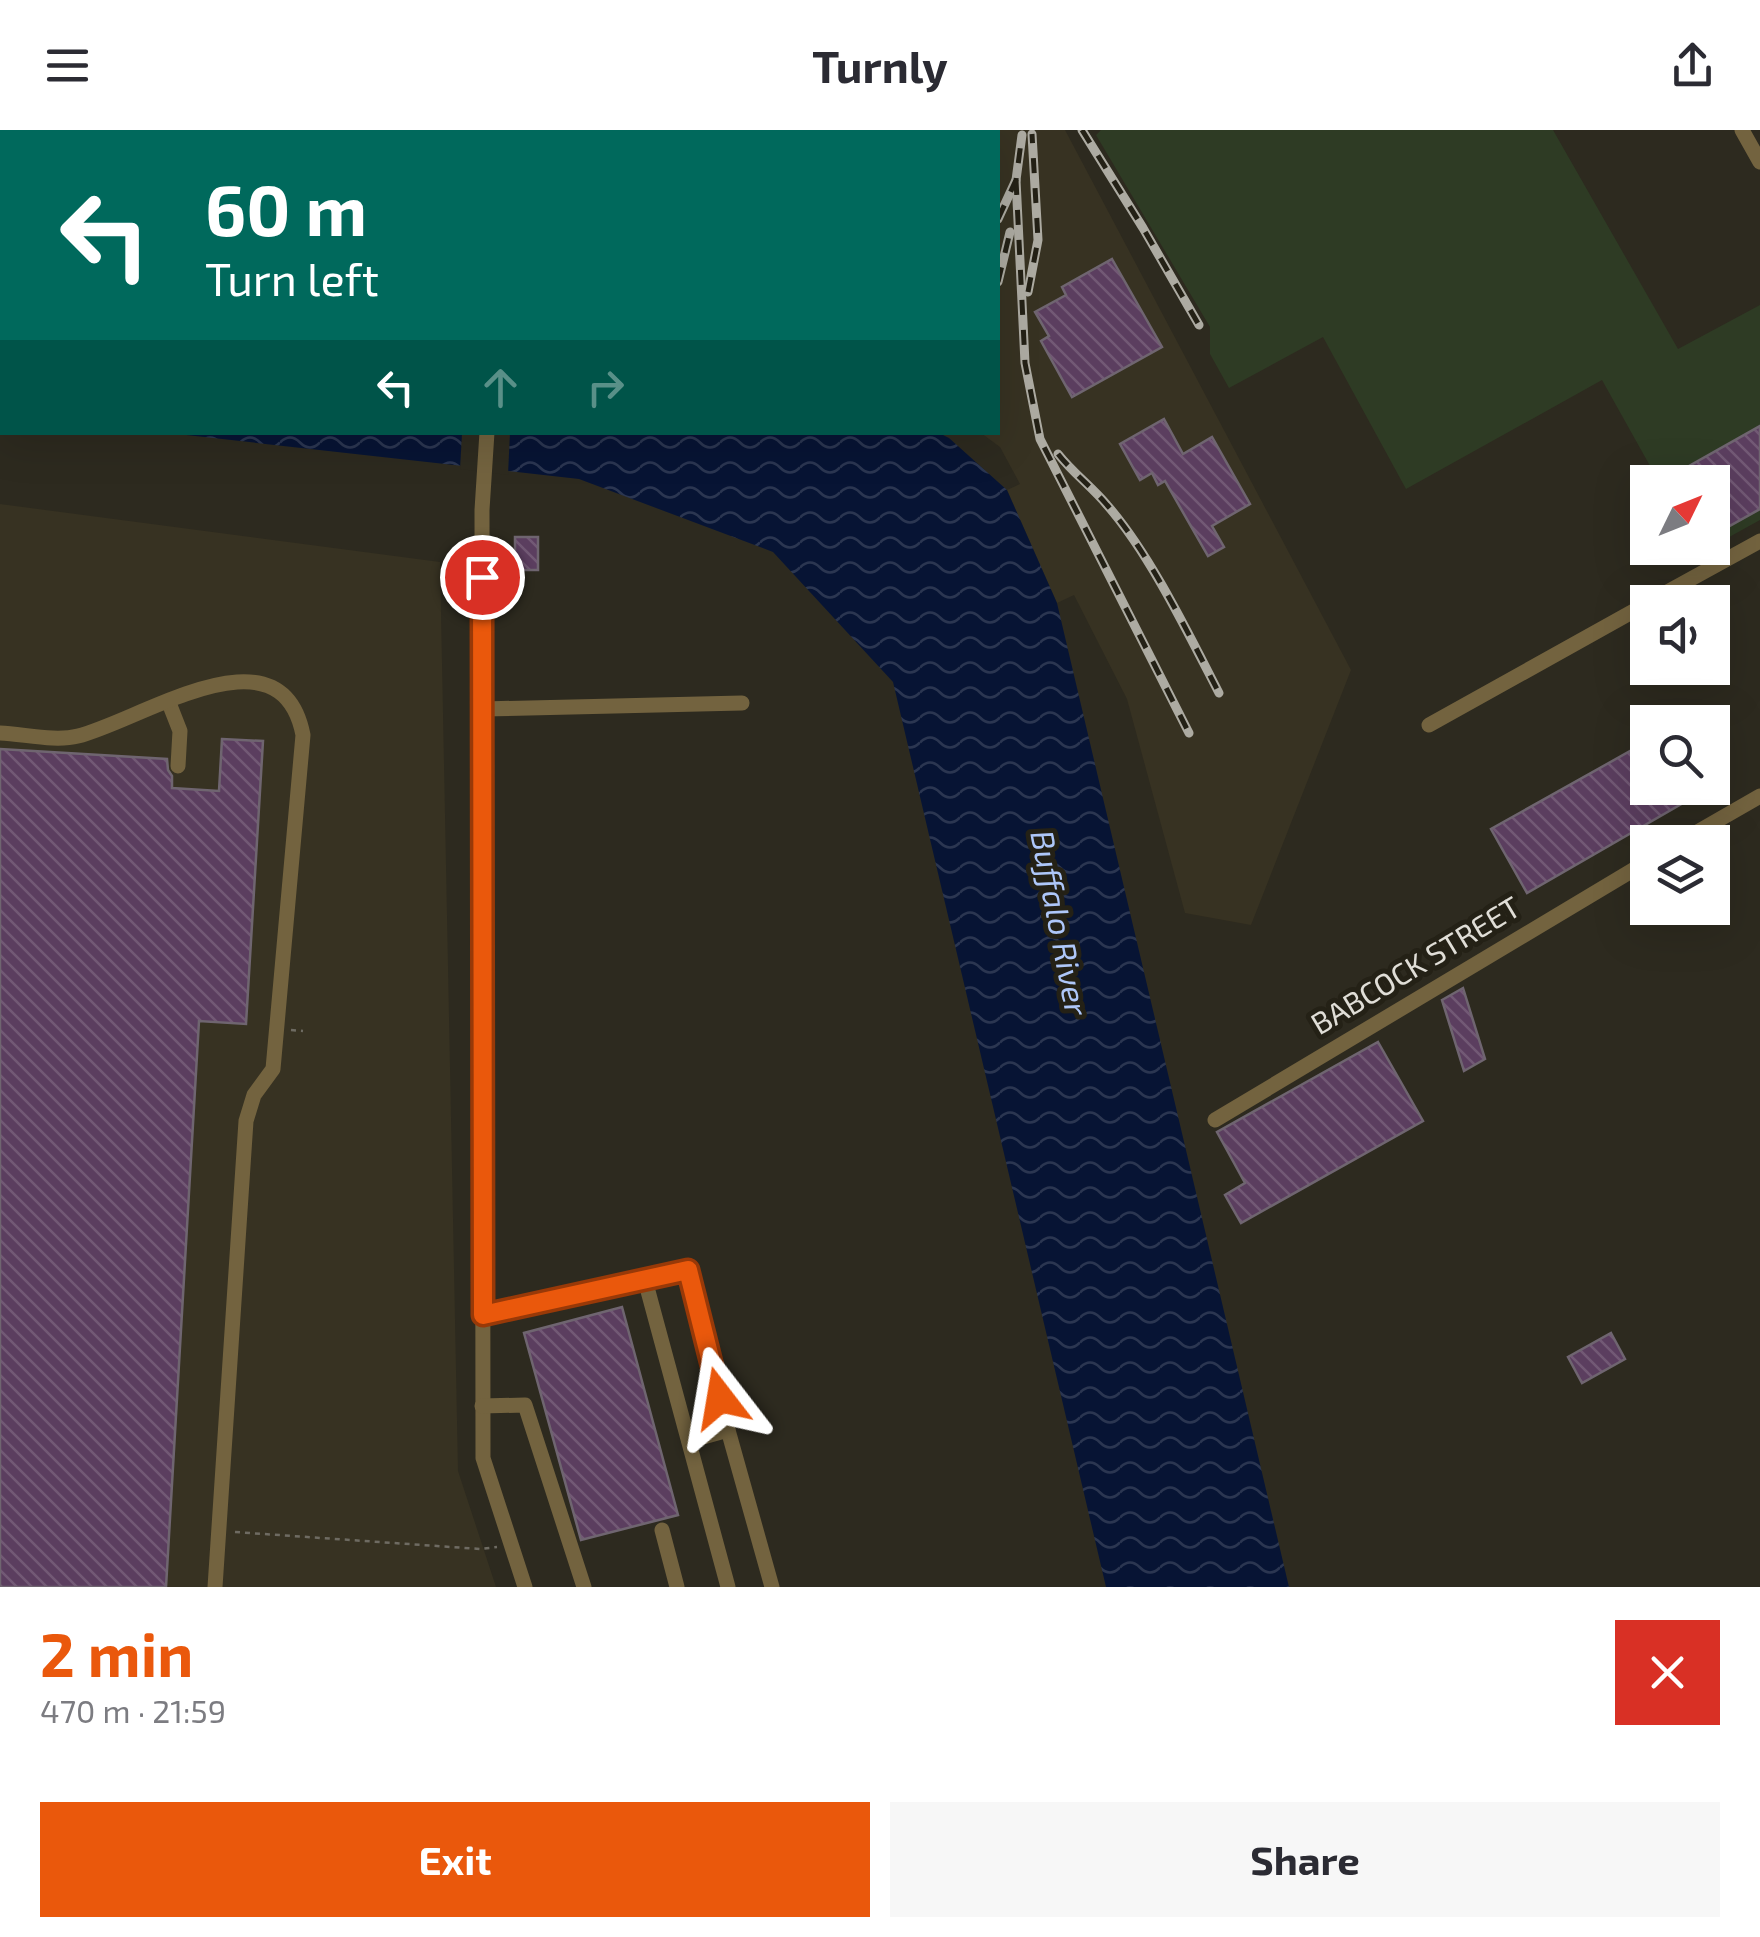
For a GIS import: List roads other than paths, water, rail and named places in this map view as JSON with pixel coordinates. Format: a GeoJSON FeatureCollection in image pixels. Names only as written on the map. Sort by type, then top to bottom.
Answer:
{"type":"FeatureCollection","features":[{"type":"Feature","properties":{"kind":"street"},"geometry":{"type":"LineString","coordinates":[[1742,130],[1760,162]]}},
{"type":"Feature","properties":{"kind":"street"},"geometry":{"type":"LineString","coordinates":[[487,435],[482,510],[482,1406],[485,1468],[525,1587]]}},
{"type":"Feature","properties":{"kind":"street"},"geometry":{"type":"LineString","coordinates":[[1680,585],[1760,540]]}},
{"type":"Feature","properties":{"kind":"street"},"geometry":{"type":"LineString","coordinates":[[1429,725],[1630,613]]}},
{"type":"Feature","properties":{"kind":"street"},"geometry":{"type":"LineString","coordinates":[[0,733],[74,738],[220,683],[257,681],[282,691],[299,714],[303,735],[273,1069],[254,1096],[246,1121],[215,1587]]}},
{"type":"Feature","properties":{"kind":"street"},"geometry":{"type":"LineString","coordinates":[[169,702],[180,731],[178,766]]}},
{"type":"Feature","properties":{"kind":"street"},"geometry":{"type":"LineString","coordinates":[[483,709],[742,703]]}},
{"type":"Feature","properties":{"kind":"street"},"geometry":{"type":"LineString","coordinates":[[1710,825],[1760,796]]}},
{"type":"Feature","properties":{"kind":"street","name":"BABCOCK STREET"},"geometry":{"type":"LineString","coordinates":[[1214,1120],[1630,872]]}},
{"type":"Feature","properties":{"kind":"street"},"geometry":{"type":"LineString","coordinates":[[483,1315],[688,1270],[772,1587]]}},
{"type":"Feature","properties":{"kind":"street"},"geometry":{"type":"LineString","coordinates":[[645,1280],[728,1587]]}},
{"type":"Feature","properties":{"kind":"street"},"geometry":{"type":"LineString","coordinates":[[482,1406],[525,1404],[584,1587]]}},
{"type":"Feature","properties":{"kind":"street"},"geometry":{"type":"LineString","coordinates":[[689,1442],[728,1430]]}},
{"type":"Feature","properties":{"kind":"street"},"geometry":{"type":"LineString","coordinates":[[662,1530],[678,1587]]}},
{"type":"Feature","properties":{"kind":"water","name":"Buffalo River"},"geometry":{"type":"Polygon","coordinates":[[[186,435],[943,435],[1007,490],[1057,603],[1289,1587],[1106,1587],[893,682],[773,552],[579,479],[186,435]]]}},
{"type":"Feature","properties":{"kind":"railway"},"geometry":{"type":"LineString","coordinates":[[1082,130],[1199,325]]}},
{"type":"Feature","properties":{"kind":"railway"},"geometry":{"type":"LineString","coordinates":[[1028,292],[1038,240],[1032,134]]}},
{"type":"Feature","properties":{"kind":"railway"},"geometry":{"type":"LineString","coordinates":[[1000,215],[1016,180],[1022,135]]}},
{"type":"Feature","properties":{"kind":"railway"},"geometry":{"type":"LineString","coordinates":[[1016,180],[1025,363],[1040,439],[1189,733]]}},
{"type":"Feature","properties":{"kind":"railway"},"geometry":{"type":"LineString","coordinates":[[1000,274],[1010,232]]}},
{"type":"Feature","properties":{"kind":"railway"},"geometry":{"type":"LineString","coordinates":[[1058,454],[1107,505],[1138,547],[1219,693]]}}]}
